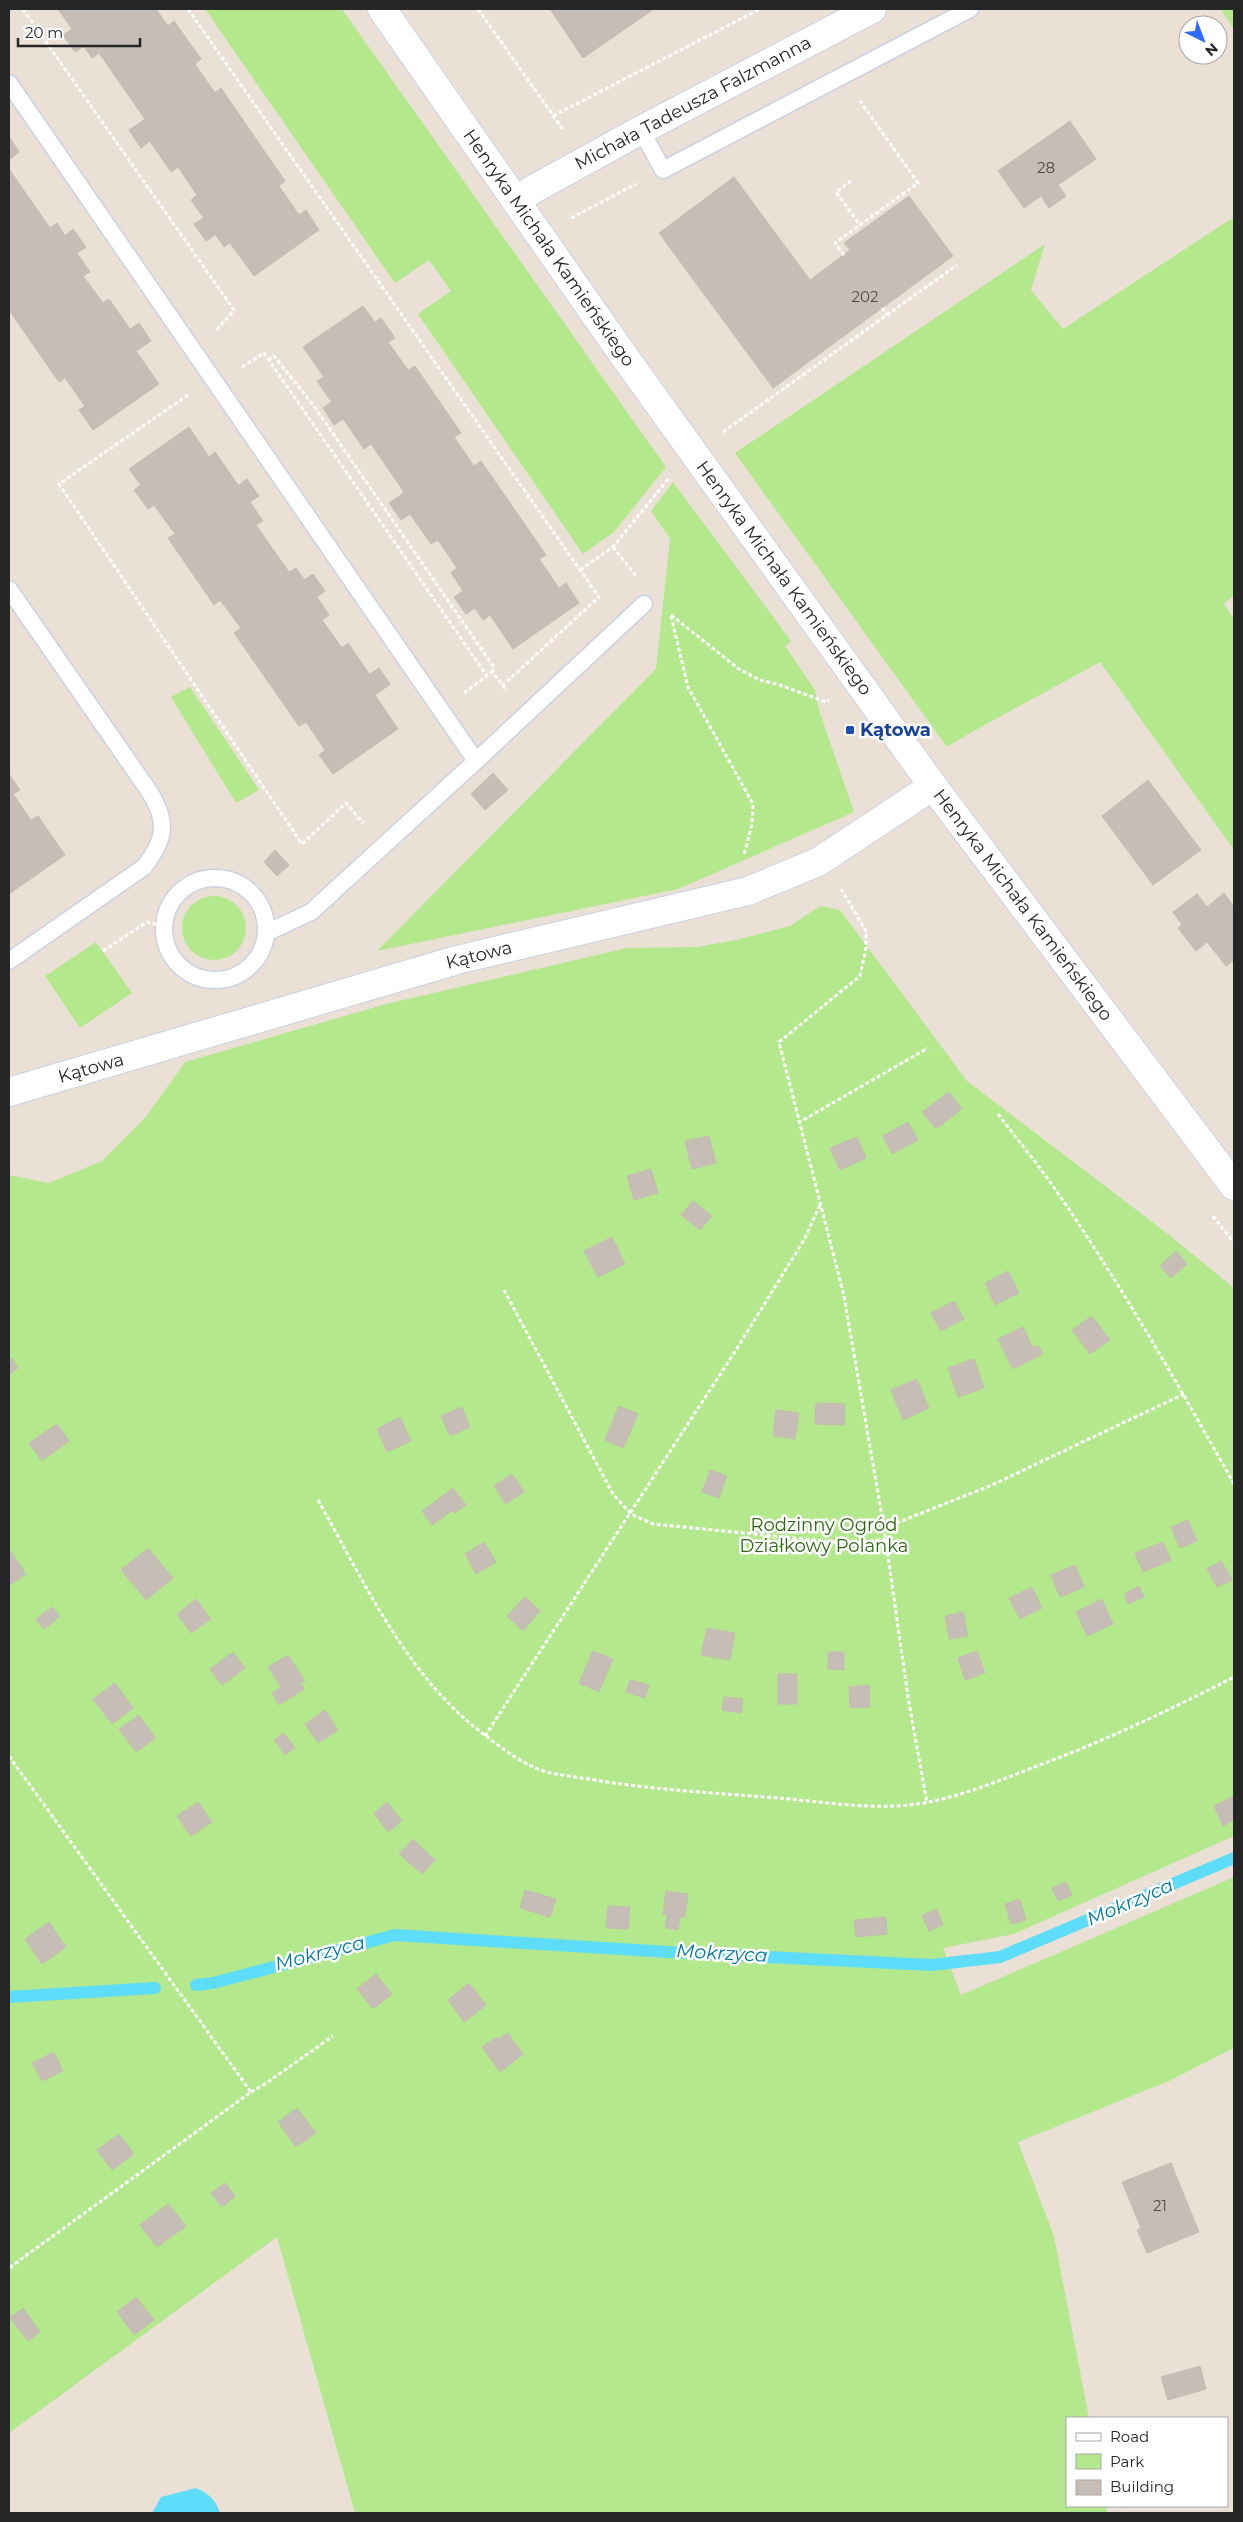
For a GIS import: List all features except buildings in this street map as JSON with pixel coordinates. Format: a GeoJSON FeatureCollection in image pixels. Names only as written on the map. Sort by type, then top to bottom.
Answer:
{"type":"FeatureCollection","features":[{"type":"Feature","properties":{"kind":"street","name":"Henryka Michała Kamieńskiego"},"geometry":{"type":"LineString","coordinates":[[382,9],[619,349],[933,786],[1234,1186]]}},
{"type":"Feature","properties":{"kind":"street","name":"Michała Tadeusza Falzmanna"},"geometry":{"type":"LineString","coordinates":[[516,201],[584,160],[872,9]]}},
{"type":"Feature","properties":{"kind":"street","name":"Kątowa"},"geometry":{"type":"LineString","coordinates":[[9,1092],[457,960],[748,891],[818,862],[933,786]]}},
{"type":"Feature","properties":{"kind":"lane"},"geometry":{"type":"LineString","coordinates":[[641,130],[663,170],[970,9]]}},
{"type":"Feature","properties":{"kind":"lane"},"geometry":{"type":"LineString","coordinates":[[9,83],[476,761]]}},
{"type":"Feature","properties":{"kind":"lane"},"geometry":{"type":"LineString","coordinates":[[9,589],[149,791],[157,804],[163,820],[156,852],[144,867],[9,961]]}},
{"type":"Feature","properties":{"kind":"lane"},"geometry":{"type":"LineString","coordinates":[[266,933],[311,912],[644,604]]}},
{"type":"Feature","properties":{"kind":"lane"},"geometry":{"type":"LineString","coordinates":[[206,878],[223,878],[239,884],[252,894],[262,908],[266,933],[259,956],[248,969],[233,977],[217,980],[200,978],[184,970],[166,943],[164,926],[168,909],[177,895],[190,884],[206,878]]}},
{"type":"Feature","properties":{"kind":"path"},"geometry":{"type":"LineString","coordinates":[[23,9],[234,310],[217,331],[190,347]]}},
{"type":"Feature","properties":{"kind":"path"},"geometry":{"type":"LineString","coordinates":[[188,9],[599,597],[502,686]]}},
{"type":"Feature","properties":{"kind":"path"},"geometry":{"type":"LineString","coordinates":[[478,9],[584,160]]}},
{"type":"Feature","properties":{"kind":"path"},"geometry":{"type":"LineString","coordinates":[[553,116],[760,9]]}},
{"type":"Feature","properties":{"kind":"path"},"geometry":{"type":"LineString","coordinates":[[842,76],[918,183],[835,243],[844,255]]}},
{"type":"Feature","properties":{"kind":"path"},"geometry":{"type":"LineString","coordinates":[[564,222],[663,170]]}},
{"type":"Feature","properties":{"kind":"path"},"geometry":{"type":"LineString","coordinates":[[851,181],[836,192],[860,225]]}},
{"type":"Feature","properties":{"kind":"path"},"geometry":{"type":"LineString","coordinates":[[744,417],[957,265]]}},
{"type":"Feature","properties":{"kind":"path"},"geometry":{"type":"LineString","coordinates":[[882,308],[887,315]]}},
{"type":"Feature","properties":{"kind":"path"},"geometry":{"type":"LineString","coordinates":[[212,378],[232,374],[264,353],[487,676]]}},
{"type":"Feature","properties":{"kind":"path"},"geometry":{"type":"LineString","coordinates":[[268,360],[274,356],[314,406],[493,666],[492,672],[440,709]]}},
{"type":"Feature","properties":{"kind":"path"},"geometry":{"type":"LineString","coordinates":[[186,396],[59,484],[302,844],[346,804],[382,847]]}},
{"type":"Feature","properties":{"kind":"path"},"geometry":{"type":"LineString","coordinates":[[580,570],[613,547],[669,478]]}},
{"type":"Feature","properties":{"kind":"path"},"geometry":{"type":"LineString","coordinates":[[613,547],[642,583]]}},
{"type":"Feature","properties":{"kind":"path"},"geometry":{"type":"LineString","coordinates":[[665,608],[671,615],[739,669],[760,680],[797,690],[826,702],[832,699]]}},
{"type":"Feature","properties":{"kind":"path"},"geometry":{"type":"LineString","coordinates":[[671,615],[688,686],[753,804],[752,824],[743,852],[748,891]]}},
{"type":"Feature","properties":{"kind":"path"},"geometry":{"type":"LineString","coordinates":[[492,672],[526,715]]}},
{"type":"Feature","properties":{"kind":"path"},"geometry":{"type":"LineString","coordinates":[[818,862],[841,889],[866,931],[866,948],[860,976],[779,1042],[798,1123],[844,1296],[886,1539],[908,1696],[927,1803]]}},
{"type":"Feature","properties":{"kind":"path"},"geometry":{"type":"LineString","coordinates":[[103,951],[147,922],[164,926]]}},
{"type":"Feature","properties":{"kind":"path"},"geometry":{"type":"LineString","coordinates":[[798,1123],[928,1048]]}},
{"type":"Feature","properties":{"kind":"path"},"geometry":{"type":"LineString","coordinates":[[998,1114],[1055,1188],[1184,1394],[1234,1484]]}},
{"type":"Feature","properties":{"kind":"path"},"geometry":{"type":"LineString","coordinates":[[485,1736],[631,1514],[804,1240],[820,1205]]}},
{"type":"Feature","properties":{"kind":"path"},"geometry":{"type":"LineString","coordinates":[[504,1290],[613,1494],[631,1514],[653,1524],[856,1544],[886,1539]]}},
{"type":"Feature","properties":{"kind":"path"},"geometry":{"type":"LineString","coordinates":[[884,1528],[992,1485],[1184,1394]]}},
{"type":"Feature","properties":{"kind":"path"},"geometry":{"type":"LineString","coordinates":[[318,1500],[393,1630],[424,1677],[452,1708],[485,1736],[518,1758],[545,1771],[615,1783],[848,1804],[898,1806],[927,1803],[970,1792],[1092,1746],[1234,1677]]}},
{"type":"Feature","properties":{"kind":"path"},"geometry":{"type":"LineString","coordinates":[[9,1756],[250,2092]]}},
{"type":"Feature","properties":{"kind":"path"},"geometry":{"type":"LineString","coordinates":[[9,2268],[250,2092],[268,2082],[333,2036]]}},
{"type":"Feature","properties":{"kind":"green space"},"geometry":{"type":"Polygon","coordinates":[[[205,9],[342,9],[666,467],[614,532],[583,554],[418,314],[451,291],[429,260],[395,283],[205,9]]]}},
{"type":"Feature","properties":{"kind":"green space"},"geometry":{"type":"Polygon","coordinates":[[[1221,9],[1234,9],[1234,30],[1228,20],[1228,15],[1225,15],[1221,9]]]}},
{"type":"Feature","properties":{"kind":"green space"},"geometry":{"type":"Polygon","coordinates":[[[1234,217],[1234,595],[1224,604],[1234,619],[1234,850],[1100,662],[947,747],[735,453],[1045,244],[1031,290],[1063,329],[1234,217]]]}},
{"type":"Feature","properties":{"kind":"green space"},"geometry":{"type":"Polygon","coordinates":[[[673,482],[791,641],[785,646],[815,690],[819,710],[854,812],[678,889],[377,951],[656,669],[670,539],[651,511],[673,482]]]}},
{"type":"Feature","properties":{"kind":"green space"},"geometry":{"type":"Polygon","coordinates":[[[190,687],[259,790],[236,803],[171,697],[190,687]]]}},
{"type":"Feature","properties":{"kind":"green space"},"geometry":{"type":"Polygon","coordinates":[[[214,896],[232,902],[240,910],[246,928],[240,946],[232,954],[214,960],[196,954],[188,946],[182,928],[188,910],[196,902],[214,896]]]}},
{"type":"Feature","properties":{"kind":"green space","name":"Rodzinny Ogród Działkowy Polanka"},"geometry":{"type":"Polygon","coordinates":[[[820,906],[840,910],[967,1081],[1168,1234],[1234,1288],[1234,1836],[1014,1934],[943,1948],[961,1995],[1234,1877],[1234,2048],[1169,2081],[1018,2142],[1054,2236],[1089,2417],[1066,2417],[1066,2507],[1106,2507],[1107,2513],[355,2513],[277,2237],[9,2433],[9,1175],[49,1183],[102,1161],[145,1118],[185,1062],[386,1004],[627,948],[697,947],[736,940],[790,926],[820,906]]]}},
{"type":"Feature","properties":{"kind":"green space"},"geometry":{"type":"Polygon","coordinates":[[[96,942],[132,993],[80,1028],[45,976],[96,942]]]}},
{"type":"Feature","properties":{"kind":"water"},"geometry":{"type":"Polygon","coordinates":[[[196,2488],[205,2492],[211,2498],[220,2513],[152,2513],[161,2497],[196,2488]]]}},
{"type":"Feature","properties":{"kind":"waterway","name":"Mokrzyca"},"geometry":{"type":"LineString","coordinates":[[196,1985],[213,1983],[395,1935],[685,1953],[932,1965],[1000,1957],[1234,1858]]}},
{"type":"Feature","properties":{"kind":"waterway","name":"Mokrzyca"},"geometry":{"type":"LineString","coordinates":[[9,1997],[155,1988]]}},
{"type":"Feature","properties":{"kind":"place","name":"Kątowa"},"geometry":{"type":"Point","coordinates":[850,730]}}]}
